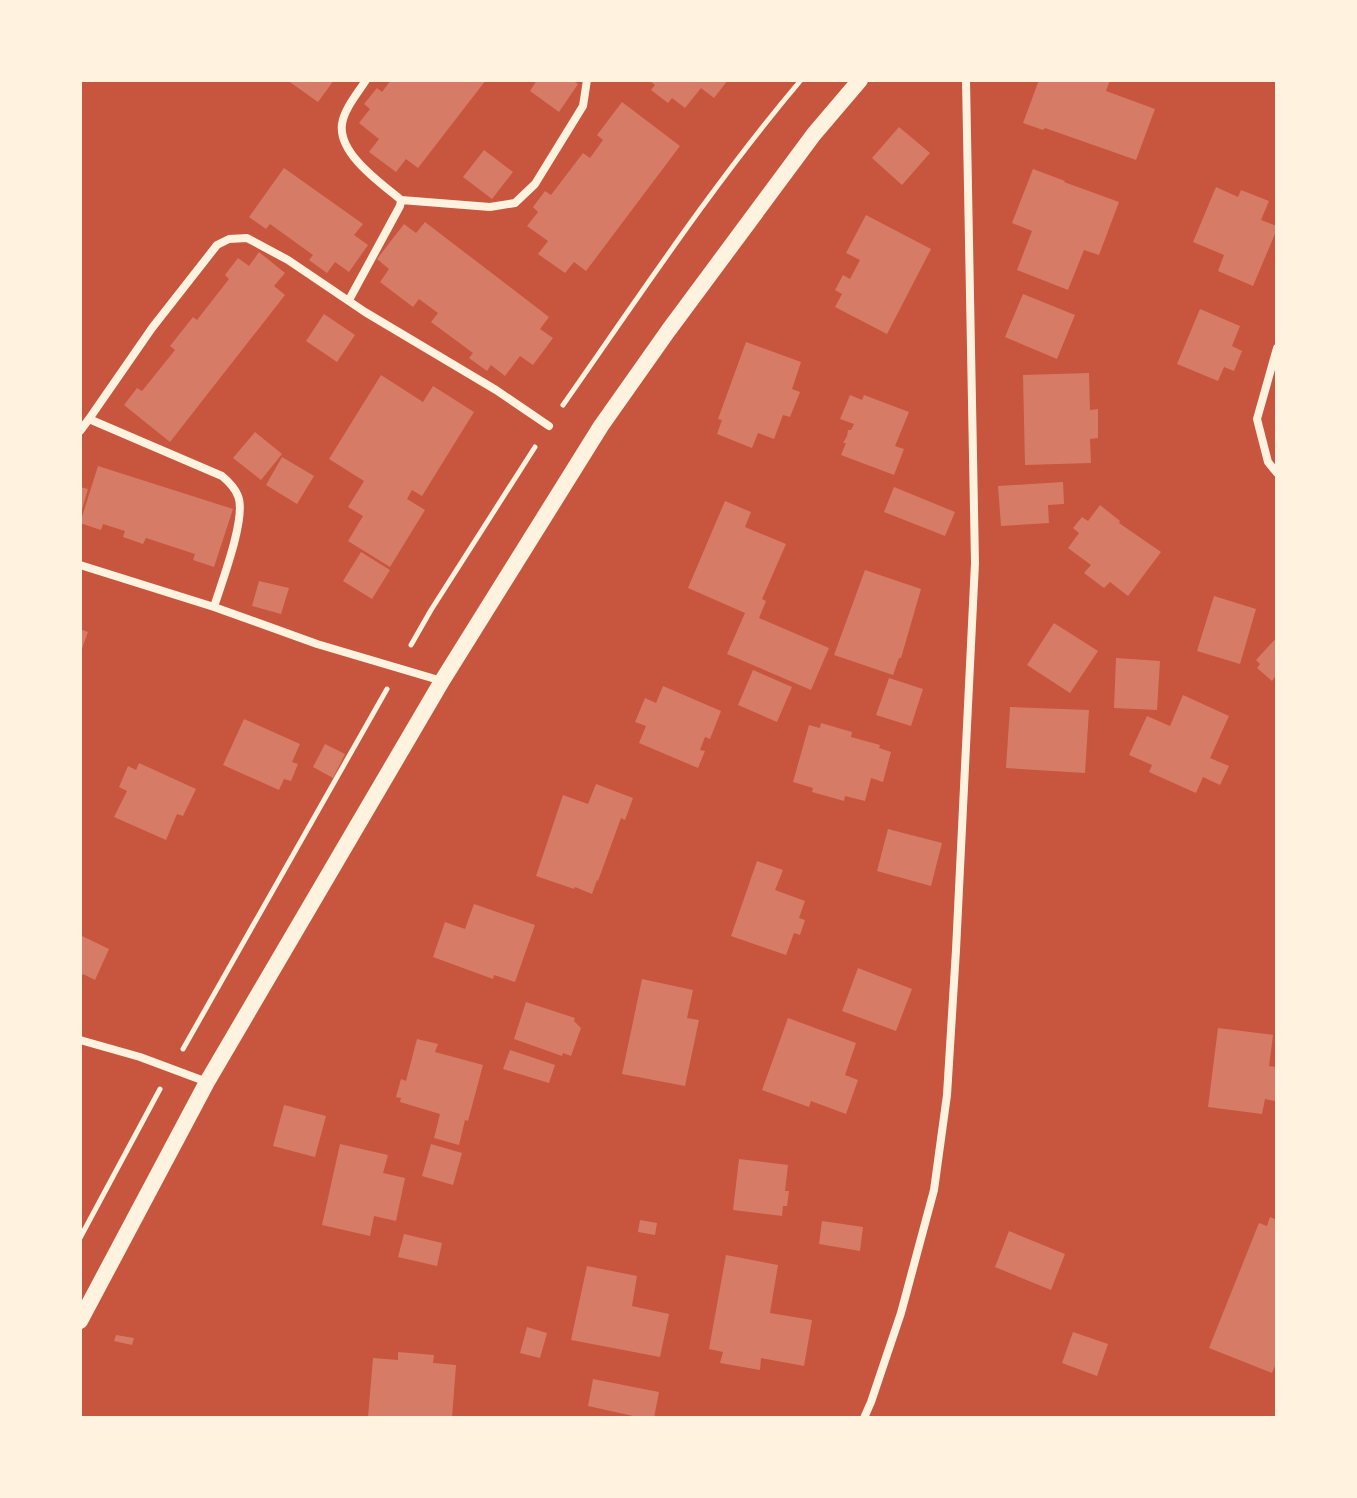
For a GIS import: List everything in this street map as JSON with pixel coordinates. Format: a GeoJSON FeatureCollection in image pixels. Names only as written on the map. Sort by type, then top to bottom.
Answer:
{"type":"FeatureCollection","features":[{"type":"Feature","properties":{"kind":"main road"},"geometry":{"type":"LineString","coordinates":[[80,1321],[207,1082],[442,681],[601,426],[796,159],[860,80]]}},
{"type":"Feature","properties":{"kind":"street"},"geometry":{"type":"LineString","coordinates":[[366,80],[341,126],[344,140],[356,162],[401,200],[490,207],[515,203],[535,184],[583,106],[587,80]]}},
{"type":"Feature","properties":{"kind":"street"},"geometry":{"type":"LineString","coordinates":[[864,1418],[901,1313],[934,1190],[947,1095],[975,563],[966,80]]}},
{"type":"Feature","properties":{"kind":"street"},"geometry":{"type":"LineString","coordinates":[[349,300],[401,200]]}},
{"type":"Feature","properties":{"kind":"street"},"geometry":{"type":"LineString","coordinates":[[80,431],[152,328],[217,245],[229,239],[247,238],[288,260],[365,312],[496,390],[549,426]]}},
{"type":"Feature","properties":{"kind":"street"},"geometry":{"type":"LineString","coordinates":[[1277,348],[1257,419],[1268,462],[1277,473]]}},
{"type":"Feature","properties":{"kind":"street"},"geometry":{"type":"LineString","coordinates":[[89,419],[222,476],[230,484],[239,498],[239,523],[214,607]]}},
{"type":"Feature","properties":{"kind":"street"},"geometry":{"type":"LineString","coordinates":[[80,565],[214,607],[317,644],[442,681]]}},
{"type":"Feature","properties":{"kind":"street"},"geometry":{"type":"LineString","coordinates":[[80,1040],[140,1057],[207,1082]]}},
{"type":"Feature","properties":{"kind":"building"},"geometry":{"type":"Polygon","coordinates":[[[287,80],[334,80],[318,102],[287,80]]]}},
{"type":"Feature","properties":{"kind":"building"},"geometry":{"type":"Polygon","coordinates":[[[391,80],[486,80],[418,168],[406,159],[396,172],[369,152],[379,139],[359,123],[370,109],[364,104],[377,88],[382,92],[391,80]]]}},
{"type":"Feature","properties":{"kind":"building"},"geometry":{"type":"Polygon","coordinates":[[[537,80],[572,80],[578,84],[559,112],[530,91],[537,80]]]}},
{"type":"Feature","properties":{"kind":"building"},"geometry":{"type":"Polygon","coordinates":[[[649,80],[728,80],[714,98],[701,88],[685,108],[672,98],[668,103],[651,90],[655,85],[649,80]]]}},
{"type":"Feature","properties":{"kind":"building"},"geometry":{"type":"Polygon","coordinates":[[[1039,80],[1110,80],[1106,91],[1155,109],[1136,160],[1023,123],[1039,80]]]}},
{"type":"Feature","properties":{"kind":"building"},"geometry":{"type":"Polygon","coordinates":[[[622,102],[680,146],[586,271],[574,262],[565,273],[538,254],[548,241],[527,226],[538,212],[533,207],[545,191],[551,195],[583,153],[590,158],[603,140],[597,135],[622,102]]]}},
{"type":"Feature","properties":{"kind":"building"},"geometry":{"type":"Polygon","coordinates":[[[899,127],[930,153],[902,185],[872,158],[899,127]]]}},
{"type":"Feature","properties":{"kind":"building"},"geometry":{"type":"Polygon","coordinates":[[[484,150],[513,172],[492,199],[463,177],[484,150]]]}},
{"type":"Feature","properties":{"kind":"building"},"geometry":{"type":"Polygon","coordinates":[[[284,168],[363,224],[354,235],[368,245],[349,272],[335,262],[327,273],[309,260],[313,255],[270,224],[266,229],[249,217],[284,168]]]}},
{"type":"Feature","properties":{"kind":"building"},"geometry":{"type":"Polygon","coordinates":[[[1033,169],[1119,202],[1099,255],[1084,250],[1068,290],[1017,270],[1032,231],[1012,223],[1033,169]]]}},
{"type":"Feature","properties":{"kind":"building"},"geometry":{"type":"Polygon","coordinates":[[[1216,187],[1238,197],[1241,190],[1269,201],[1261,220],[1277,226],[1277,229],[1253,286],[1218,271],[1224,255],[1193,242],[1216,187]]]}},
{"type":"Feature","properties":{"kind":"building"},"geometry":{"type":"Polygon","coordinates":[[[866,215],[931,249],[887,334],[835,307],[842,294],[835,290],[843,275],[850,279],[860,260],[846,253],[866,215]]]}},
{"type":"Feature","properties":{"kind":"building"},"geometry":{"type":"Polygon","coordinates":[[[425,222],[549,317],[540,329],[553,338],[533,365],[520,356],[505,376],[491,365],[487,371],[469,358],[473,353],[431,322],[438,313],[419,299],[413,307],[380,282],[389,269],[377,259],[404,224],[416,233],[425,222]]]}},
{"type":"Feature","properties":{"kind":"building"},"geometry":{"type":"Polygon","coordinates":[[[259,252],[285,273],[274,286],[285,295],[170,442],[124,405],[137,388],[142,391],[175,350],[170,346],[193,317],[197,320],[229,279],[225,275],[238,258],[249,266],[259,252]]]}},
{"type":"Feature","properties":{"kind":"building"},"geometry":{"type":"Polygon","coordinates":[[[1023,294],[1075,315],[1057,359],[1005,337],[1023,294]]]}},
{"type":"Feature","properties":{"kind":"building"},"geometry":{"type":"Polygon","coordinates":[[[1200,309],[1240,326],[1232,346],[1242,351],[1234,371],[1224,367],[1218,381],[1177,364],[1200,309]]]}},
{"type":"Feature","properties":{"kind":"building"},"geometry":{"type":"Polygon","coordinates":[[[324,314],[355,335],[337,362],[306,341],[324,314]]]}},
{"type":"Feature","properties":{"kind":"building"},"geometry":{"type":"Polygon","coordinates":[[[746,342],[801,362],[792,389],[800,392],[790,417],[783,415],[774,439],[758,433],[752,448],[717,434],[722,420],[718,419],[746,342]]]}},
{"type":"Feature","properties":{"kind":"building"},"geometry":{"type":"Polygon","coordinates":[[[1089,373],[1090,410],[1098,409],[1098,438],[1090,439],[1091,463],[1025,465],[1023,375],[1089,373]]]}},
{"type":"Feature","properties":{"kind":"building"},"geometry":{"type":"Polygon","coordinates":[[[381,375],[423,402],[433,386],[474,412],[422,496],[412,490],[407,499],[425,510],[390,567],[348,541],[363,516],[348,507],[364,481],[329,459],[381,375]]]}},
{"type":"Feature","properties":{"kind":"building"},"geometry":{"type":"Polygon","coordinates":[[[850,395],[862,400],[864,395],[909,412],[895,446],[904,449],[894,475],[841,455],[848,430],[854,424],[840,419],[850,395]]]}},
{"type":"Feature","properties":{"kind":"building"},"geometry":{"type":"Polygon","coordinates":[[[255,432],[282,454],[261,480],[233,458],[255,432]]]}},
{"type":"Feature","properties":{"kind":"building"},"geometry":{"type":"Polygon","coordinates":[[[282,457],[314,476],[297,504],[266,485],[282,457]]]}},
{"type":"Feature","properties":{"kind":"building"},"geometry":{"type":"Polygon","coordinates":[[[98,466],[233,509],[214,567],[193,560],[195,554],[146,538],[143,544],[123,537],[125,531],[103,524],[101,530],[80,523],[98,466]]]}},
{"type":"Feature","properties":{"kind":"building"},"geometry":{"type":"Polygon","coordinates":[[[1063,482],[1064,504],[1048,505],[1049,523],[1001,526],[998,486],[1063,482]]]}},
{"type":"Feature","properties":{"kind":"building"},"geometry":{"type":"Polygon","coordinates":[[[80,487],[88,489],[81,513],[80,513],[80,487]]]}},
{"type":"Feature","properties":{"kind":"building"},"geometry":{"type":"Polygon","coordinates":[[[894,487],[955,512],[945,536],[884,512],[894,487]]]}},
{"type":"Feature","properties":{"kind":"building"},"geometry":{"type":"Polygon","coordinates":[[[725,501],[751,512],[745,527],[786,544],[762,599],[766,601],[759,618],[829,648],[811,690],[727,654],[745,613],[688,588],[725,501]]]}},
{"type":"Feature","properties":{"kind":"building"},"geometry":{"type":"Polygon","coordinates":[[[1100,505],[1119,523],[1161,552],[1128,596],[1110,582],[1104,588],[1084,573],[1091,565],[1068,548],[1079,533],[1073,528],[1082,517],[1088,521],[1100,505]]]}},
{"type":"Feature","properties":{"kind":"building"},"geometry":{"type":"Polygon","coordinates":[[[361,552],[390,570],[372,599],[343,581],[361,552]]]}},
{"type":"Feature","properties":{"kind":"building"},"geometry":{"type":"Polygon","coordinates":[[[865,570],[921,589],[893,675],[834,655],[865,570]]]}},
{"type":"Feature","properties":{"kind":"building"},"geometry":{"type":"Polygon","coordinates":[[[259,581],[289,588],[281,614],[252,606],[259,581]]]}},
{"type":"Feature","properties":{"kind":"building"},"geometry":{"type":"Polygon","coordinates":[[[1214,596],[1256,609],[1240,664],[1197,651],[1214,596]]]}},
{"type":"Feature","properties":{"kind":"building"},"geometry":{"type":"Polygon","coordinates":[[[1054,623],[1098,651],[1070,693],[1027,665],[1054,623]]]}},
{"type":"Feature","properties":{"kind":"building"},"geometry":{"type":"Polygon","coordinates":[[[80,629],[88,632],[80,654],[80,629]]]}},
{"type":"Feature","properties":{"kind":"building"},"geometry":{"type":"Polygon","coordinates":[[[1277,637],[1277,679],[1275,677],[1272,681],[1257,668],[1260,664],[1256,660],[1277,637]]]}},
{"type":"Feature","properties":{"kind":"building"},"geometry":{"type":"Polygon","coordinates":[[[1116,658],[1160,661],[1157,710],[1114,708],[1116,658]]]}},
{"type":"Feature","properties":{"kind":"building"},"geometry":{"type":"Polygon","coordinates":[[[753,670],[792,687],[777,722],[738,705],[753,670]]]}},
{"type":"Feature","properties":{"kind":"building"},"geometry":{"type":"Polygon","coordinates":[[[889,678],[923,689],[911,726],[876,715],[889,678]]]}},
{"type":"Feature","properties":{"kind":"building"},"geometry":{"type":"Polygon","coordinates":[[[663,686],[721,711],[710,739],[705,737],[700,750],[705,751],[698,768],[639,743],[646,726],[635,722],[645,698],[656,703],[663,686]]]}},
{"type":"Feature","properties":{"kind":"building"},"geometry":{"type":"Polygon","coordinates":[[[1183,695],[1229,716],[1210,758],[1229,766],[1220,785],[1203,777],[1196,793],[1149,772],[1152,765],[1129,755],[1147,716],[1170,726],[1183,695]]]}},
{"type":"Feature","properties":{"kind":"building"},"geometry":{"type":"Polygon","coordinates":[[[1010,707],[1089,710],[1085,773],[1006,768],[1010,707]]]}},
{"type":"Feature","properties":{"kind":"building"},"geometry":{"type":"Polygon","coordinates":[[[244,719],[300,744],[292,762],[298,764],[291,781],[284,779],[279,790],[223,765],[244,719]]]}},
{"type":"Feature","properties":{"kind":"building"},"geometry":{"type":"Polygon","coordinates":[[[821,723],[852,732],[851,737],[880,745],[879,748],[891,752],[883,782],[871,778],[865,801],[845,796],[844,801],[812,792],[813,788],[793,782],[809,725],[820,728],[821,723]]]}},
{"type":"Feature","properties":{"kind":"building"},"geometry":{"type":"Polygon","coordinates":[[[325,744],[345,754],[333,778],[313,767],[325,744]]]}},
{"type":"Feature","properties":{"kind":"building"},"geometry":{"type":"Polygon","coordinates":[[[139,763],[196,789],[183,816],[177,814],[166,840],[114,817],[127,791],[119,787],[128,766],[136,770],[139,763]]]}},
{"type":"Feature","properties":{"kind":"building"},"geometry":{"type":"Polygon","coordinates":[[[596,784],[633,798],[625,820],[621,818],[592,894],[536,876],[563,795],[588,804],[596,784]]]}},
{"type":"Feature","properties":{"kind":"building"},"geometry":{"type":"Polygon","coordinates":[[[888,829],[942,843],[931,886],[877,871],[888,829]]]}},
{"type":"Feature","properties":{"kind":"building"},"geometry":{"type":"Polygon","coordinates":[[[757,861],[783,870],[775,890],[805,901],[799,918],[805,920],[800,935],[794,933],[786,955],[731,936],[757,861]]]}},
{"type":"Feature","properties":{"kind":"building"},"geometry":{"type":"Polygon","coordinates":[[[474,904],[535,925],[515,982],[494,975],[493,979],[433,957],[445,922],[465,929],[474,904]]]}},
{"type":"Feature","properties":{"kind":"building"},"geometry":{"type":"Polygon","coordinates":[[[80,935],[109,949],[95,980],[83,974],[80,980],[80,935]]]}},
{"type":"Feature","properties":{"kind":"building"},"geometry":{"type":"Polygon","coordinates":[[[858,968],[912,989],[896,1031],[842,1011],[858,968]]]}},
{"type":"Feature","properties":{"kind":"building"},"geometry":{"type":"Polygon","coordinates":[[[642,979],[693,990],[687,1018],[699,1020],[685,1086],[622,1074],[642,979]]]}},
{"type":"Feature","properties":{"kind":"building"},"geometry":{"type":"Polygon","coordinates":[[[526,1002],[575,1018],[574,1021],[581,1028],[571,1056],[563,1053],[562,1056],[514,1039],[526,1002]]]}},
{"type":"Feature","properties":{"kind":"building"},"geometry":{"type":"Polygon","coordinates":[[[788,1018],[856,1043],[845,1075],[858,1080],[846,1114],[811,1101],[809,1107],[762,1090],[788,1018]]]}},
{"type":"Feature","properties":{"kind":"building"},"geometry":{"type":"Polygon","coordinates":[[[1218,1028],[1273,1035],[1269,1066],[1277,1067],[1275,1101],[1265,1099],[1262,1114],[1208,1107],[1218,1028]]]}},
{"type":"Feature","properties":{"kind":"building"},"geometry":{"type":"Polygon","coordinates":[[[417,1039],[438,1044],[435,1052],[483,1065],[459,1145],[434,1138],[440,1114],[400,1102],[401,1098],[396,1097],[401,1079],[406,1081],[417,1039]]]}},
{"type":"Feature","properties":{"kind":"building"},"geometry":{"type":"Polygon","coordinates":[[[510,1050],[555,1065],[549,1083],[503,1069],[510,1050]]]}},
{"type":"Feature","properties":{"kind":"building"},"geometry":{"type":"Polygon","coordinates":[[[284,1105],[326,1116],[315,1157],[273,1146],[284,1105]]]}},
{"type":"Feature","properties":{"kind":"building"},"geometry":{"type":"Polygon","coordinates":[[[340,1144],[388,1155],[383,1173],[405,1178],[396,1221],[374,1216],[370,1236],[322,1225],[340,1144]]]}},
{"type":"Feature","properties":{"kind":"building"},"geometry":{"type":"Polygon","coordinates":[[[431,1144],[462,1153],[453,1185],[422,1176],[431,1144]]]}},
{"type":"Feature","properties":{"kind":"building"},"geometry":{"type":"Polygon","coordinates":[[[739,1159],[788,1165],[785,1191],[789,1191],[782,1216],[733,1210],[739,1159]]]}},
{"type":"Feature","properties":{"kind":"building"},"geometry":{"type":"Polygon","coordinates":[[[1270,1217],[1277,1220],[1277,1361],[1272,1373],[1209,1348],[1259,1223],[1267,1226],[1270,1217]]]}},
{"type":"Feature","properties":{"kind":"building"},"geometry":{"type":"Polygon","coordinates":[[[640,1220],[657,1223],[655,1235],[638,1232],[640,1220]]]}},
{"type":"Feature","properties":{"kind":"building"},"geometry":{"type":"Polygon","coordinates":[[[822,1221],[863,1227],[860,1251],[819,1244],[822,1221]]]}},
{"type":"Feature","properties":{"kind":"building"},"geometry":{"type":"Polygon","coordinates":[[[1009,1231],[1065,1254],[1051,1290],[995,1267],[1009,1231]]]}},
{"type":"Feature","properties":{"kind":"building"},"geometry":{"type":"Polygon","coordinates":[[[404,1234],[442,1243],[437,1266],[398,1257],[404,1234]]]}},
{"type":"Feature","properties":{"kind":"building"},"geometry":{"type":"Polygon","coordinates":[[[726,1255],[778,1265],[770,1313],[812,1320],[804,1366],[761,1358],[760,1370],[720,1363],[723,1352],[709,1349],[726,1255]]]}},
{"type":"Feature","properties":{"kind":"building"},"geometry":{"type":"Polygon","coordinates":[[[587,1266],[637,1276],[632,1306],[669,1314],[660,1357],[571,1340],[587,1266]]]}},
{"type":"Feature","properties":{"kind":"building"},"geometry":{"type":"Polygon","coordinates":[[[527,1327],[547,1333],[540,1358],[520,1353],[527,1327]]]}},
{"type":"Feature","properties":{"kind":"building"},"geometry":{"type":"Polygon","coordinates":[[[1073,1332],[1108,1344],[1097,1376],[1062,1363],[1073,1332]]]}},
{"type":"Feature","properties":{"kind":"building"},"geometry":{"type":"Polygon","coordinates":[[[116,1335],[134,1338],[132,1345],[114,1341],[116,1335]]]}},
{"type":"Feature","properties":{"kind":"building"},"geometry":{"type":"Polygon","coordinates":[[[398,1352],[434,1355],[433,1363],[456,1365],[452,1418],[368,1417],[373,1358],[398,1360],[398,1352]]]}},
{"type":"Feature","properties":{"kind":"building"},"geometry":{"type":"Polygon","coordinates":[[[593,1379],[659,1392],[654,1418],[588,1406],[593,1379]]]}}]}
